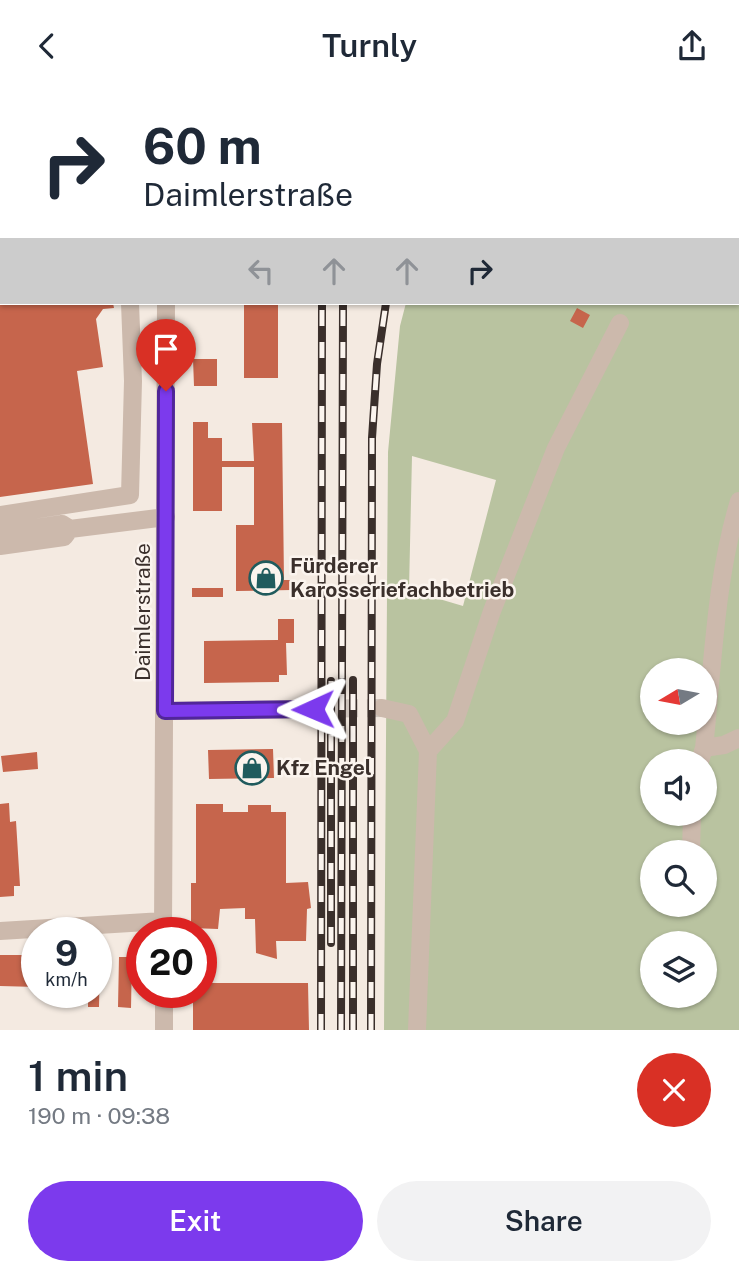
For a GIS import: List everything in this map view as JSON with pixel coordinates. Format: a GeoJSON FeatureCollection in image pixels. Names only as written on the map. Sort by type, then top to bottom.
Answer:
{"type":"FeatureCollection","features":[{"type":"Feature","properties":{"kind":"street"},"geometry":{"type":"LineString","coordinates":[[0,515],[130,495],[133,381],[130,305]]}},
{"type":"Feature","properties":{"kind":"street","name":"Daimlerstraße"},"geometry":{"type":"LineString","coordinates":[[163,917],[166,305]]}},
{"type":"Feature","properties":{"kind":"street"},"geometry":{"type":"LineString","coordinates":[[428,751],[455,721],[492,611],[555,448],[620,323]]}},
{"type":"Feature","properties":{"kind":"street"},"geometry":{"type":"LineString","coordinates":[[703,749],[723,574],[730,532],[739,501]]}},
{"type":"Feature","properties":{"kind":"street"},"geometry":{"type":"LineString","coordinates":[[0,533],[62,524],[70,529],[166,517]]}},
{"type":"Feature","properties":{"kind":"street"},"geometry":{"type":"LineString","coordinates":[[0,547],[64,537],[70,529]]}},
{"type":"Feature","properties":{"kind":"street"},"geometry":{"type":"LineString","coordinates":[[382,708],[409,714],[428,751],[417,1030]]}},
{"type":"Feature","properties":{"kind":"street"},"geometry":{"type":"LineString","coordinates":[[165,711],[313,709]]}},
{"type":"Feature","properties":{"kind":"street"},"geometry":{"type":"LineString","coordinates":[[715,749],[739,738]]}},
{"type":"Feature","properties":{"kind":"street"},"geometry":{"type":"LineString","coordinates":[[0,932],[126,928]]}},
{"type":"Feature","properties":{"kind":"street"},"geometry":{"type":"LineString","coordinates":[[163,1008],[164,1030]]}},
{"type":"Feature","properties":{"kind":"green space"},"geometry":{"type":"Polygon","coordinates":[[[405,305],[739,305],[739,1030],[384,1030],[388,452],[400,326],[405,305]],[[412,456],[409,590],[463,606],[496,480],[412,456]]]}},
{"type":"Feature","properties":{"kind":"building"},"geometry":{"type":"Polygon","coordinates":[[[0,305],[113,305],[114,308],[103,309],[96,319],[103,367],[77,371],[93,484],[0,497],[0,305]]]}},
{"type":"Feature","properties":{"kind":"building"},"geometry":{"type":"Polygon","coordinates":[[[244,305],[278,305],[278,378],[244,378],[244,305]]]}},
{"type":"Feature","properties":{"kind":"building"},"geometry":{"type":"Polygon","coordinates":[[[577,308],[590,315],[583,328],[570,321],[577,308]]]}},
{"type":"Feature","properties":{"kind":"building"},"geometry":{"type":"Polygon","coordinates":[[[193,359],[217,359],[217,386],[194,386],[193,359]]]}},
{"type":"Feature","properties":{"kind":"building"},"geometry":{"type":"Polygon","coordinates":[[[193,422],[208,422],[208,438],[222,438],[222,461],[254,461],[252,423],[282,423],[284,580],[291,580],[291,590],[236,591],[236,525],[254,525],[254,467],[222,467],[222,511],[193,511],[193,422]]]}},
{"type":"Feature","properties":{"kind":"building"},"geometry":{"type":"Polygon","coordinates":[[[192,588],[223,588],[223,597],[192,597],[192,588]]]}},
{"type":"Feature","properties":{"kind":"building"},"geometry":{"type":"Polygon","coordinates":[[[278,619],[294,619],[294,643],[286,643],[287,675],[279,675],[279,682],[204,683],[204,641],[278,640],[278,619]]]}},
{"type":"Feature","properties":{"kind":"building"},"geometry":{"type":"Polygon","coordinates":[[[273,749],[274,778],[209,779],[208,750],[273,749]]]}},
{"type":"Feature","properties":{"kind":"building"},"geometry":{"type":"Polygon","coordinates":[[[37,752],[38,769],[3,772],[1,756],[37,752]]]}},
{"type":"Feature","properties":{"kind":"building"},"geometry":{"type":"Polygon","coordinates":[[[9,803],[10,822],[16,821],[20,886],[14,886],[14,896],[0,897],[0,804],[9,803]]]}},
{"type":"Feature","properties":{"kind":"building"},"geometry":{"type":"Polygon","coordinates":[[[196,804],[223,804],[223,812],[248,812],[248,805],[271,805],[271,812],[286,812],[286,883],[308,882],[311,908],[307,909],[306,941],[276,941],[277,959],[256,953],[255,919],[245,919],[245,908],[220,909],[218,929],[217,917],[191,917],[191,883],[196,883],[196,804]]]}},
{"type":"Feature","properties":{"kind":"building"},"geometry":{"type":"Polygon","coordinates":[[[0,955],[21,955],[21,987],[0,986],[0,955]]]}},
{"type":"Feature","properties":{"kind":"building"},"geometry":{"type":"Polygon","coordinates":[[[119,957],[126,957],[126,1008],[118,1007],[119,957]]]}},
{"type":"Feature","properties":{"kind":"building"},"geometry":{"type":"Polygon","coordinates":[[[217,983],[308,983],[309,1030],[193,1030],[193,1008],[217,1008],[217,983]]]}},
{"type":"Feature","properties":{"kind":"tunnel"},"geometry":{"type":"LineString","coordinates":[[313,709],[382,708]]}},
{"type":"Feature","properties":{"kind":"railway"},"geometry":{"type":"LineString","coordinates":[[321,1030],[322,305]]}},
{"type":"Feature","properties":{"kind":"railway"},"geometry":{"type":"LineString","coordinates":[[341,1030],[343,305]]}},
{"type":"Feature","properties":{"kind":"railway"},"geometry":{"type":"LineString","coordinates":[[371,1030],[372,438],[377,364],[386,305]]}},
{"type":"Feature","properties":{"kind":"railway"},"geometry":{"type":"LineString","coordinates":[[353,680],[353,1030]]}},
{"type":"Feature","properties":{"kind":"railway"},"geometry":{"type":"LineString","coordinates":[[331,681],[331,943]]}},
{"type":"Feature","properties":{"kind":"place","name":"Fürderer Karosseriefachbetrieb"},"geometry":{"type":"Point","coordinates":[266,578]}},
{"type":"Feature","properties":{"kind":"place","name":"Kfz Engel"},"geometry":{"type":"Point","coordinates":[252,768]}},
{"type":"Feature","properties":{"kind":"route"},"geometry":{"type":"LineString","coordinates":[[166,391],[165,711],[313,709]]}}]}
